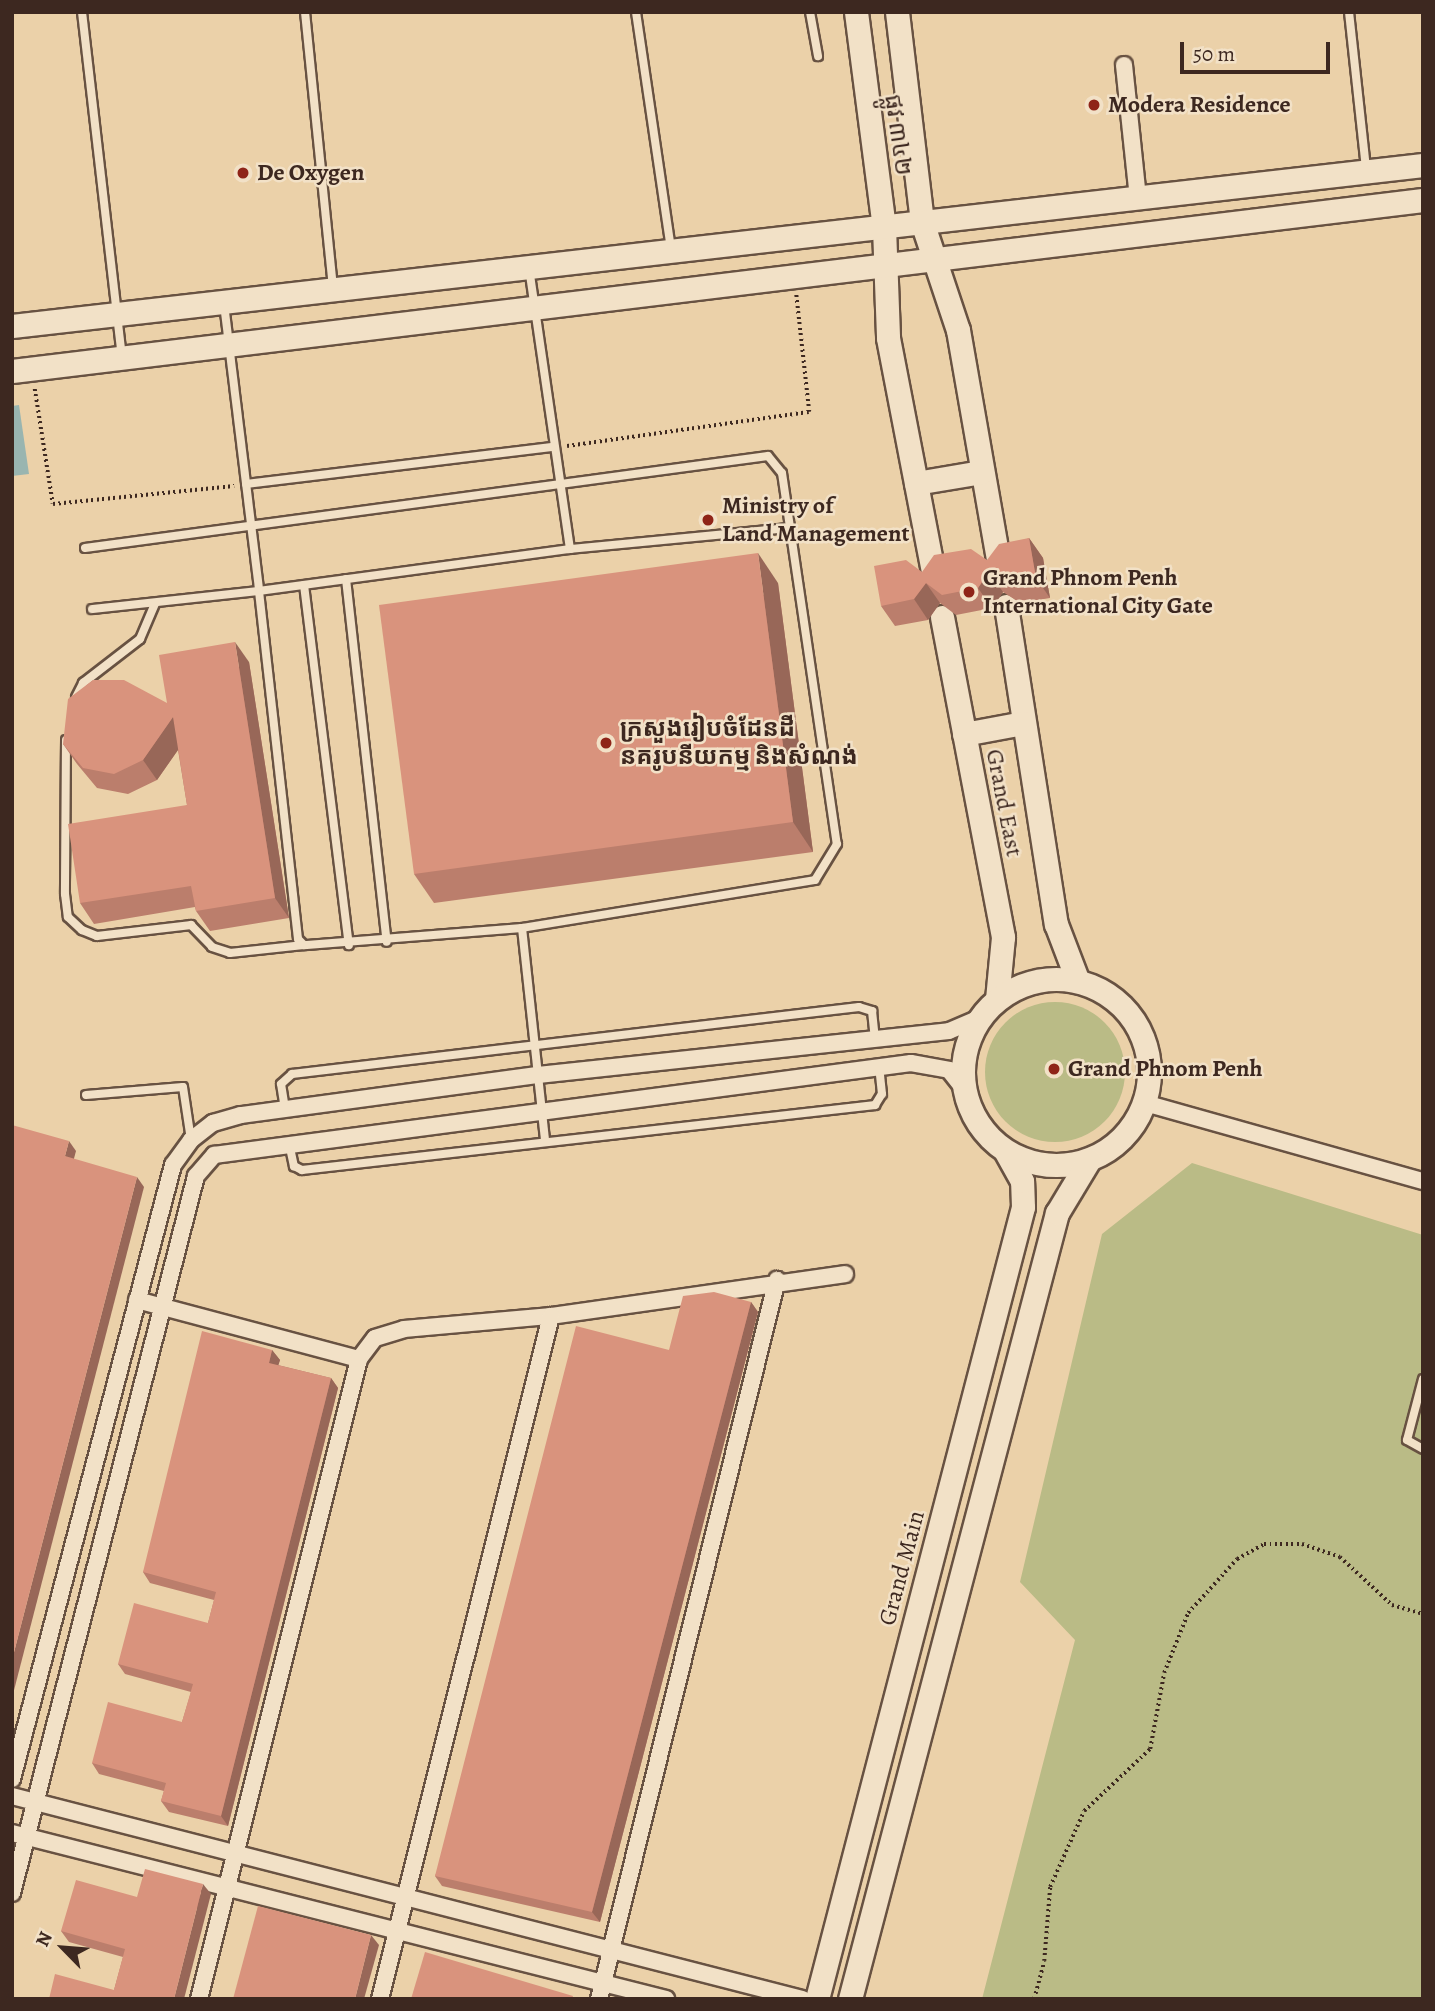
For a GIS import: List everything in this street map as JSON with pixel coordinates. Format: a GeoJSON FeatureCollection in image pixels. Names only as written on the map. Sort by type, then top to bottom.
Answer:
{"type":"FeatureCollection","features":[{"type":"Feature","properties":{"kind":"street","name":"ផ្លូវ ៣៤២"},"geometry":{"type":"LineString","coordinates":[[856,12],[884,227],[885,264]]}},
{"type":"Feature","properties":{"kind":"street","name":"ផ្លូវ ៣៤២"},"geometry":{"type":"LineString","coordinates":[[897,12],[922,222],[935,258]]}},
{"type":"Feature","properties":{"kind":"street"},"geometry":{"type":"LineString","coordinates":[[1124,65],[1138,199]]}},
{"type":"Feature","properties":{"kind":"street"},"geometry":{"type":"LineString","coordinates":[[12,326],[224,304],[1423,165]]}},
{"type":"Feature","properties":{"kind":"street"},"geometry":{"type":"LineString","coordinates":[[22,370],[1423,200]]}},
{"type":"Feature","properties":{"kind":"street"},"geometry":{"type":"LineString","coordinates":[[935,258],[958,330],[999,566]]}},
{"type":"Feature","properties":{"kind":"street"},"geometry":{"type":"LineString","coordinates":[[885,264],[888,338],[934,578]]}},
{"type":"Feature","properties":{"kind":"street"},"geometry":{"type":"LineString","coordinates":[[916,483],[982,472]]}},
{"type":"Feature","properties":{"kind":"street","name":"Grand East"},"geometry":{"type":"LineString","coordinates":[[1006,606],[1056,924],[1077,979]]}},
{"type":"Feature","properties":{"kind":"street","name":"Grand East"},"geometry":{"type":"LineString","coordinates":[[942,617],[1003,937],[997,999]]}},
{"type":"Feature","properties":{"kind":"street"},"geometry":{"type":"LineString","coordinates":[[964,734],[1023,723]]}},
{"type":"Feature","properties":{"kind":"street"},"geometry":{"type":"LineString","coordinates":[[12,1894],[20,1835],[36,1802],[196,1176],[207,1160],[243,1146],[879,1067],[932,1065],[948,1070],[964,1089],[982,1130],[1006,1152],[1037,1164],[1089,1160],[1113,1146],[1145,1103],[1150,1071],[1137,1024],[1121,1002],[1077,979],[1047,978],[997,999],[979,1018],[967,1045],[964,1089]]}},
{"type":"Feature","properties":{"kind":"street"},"geometry":{"type":"LineString","coordinates":[[12,1779],[173,1165],[191,1140],[213,1123],[285,1109],[538,1075],[949,1031],[979,1018]]}},
{"type":"Feature","properties":{"kind":"street"},"geometry":{"type":"LineString","coordinates":[[1145,1103],[1423,1181]]}},
{"type":"Feature","properties":{"kind":"street"},"geometry":{"type":"LineString","coordinates":[[285,1109],[289,1140]]}},
{"type":"Feature","properties":{"kind":"street"},"geometry":{"type":"LineString","coordinates":[[191,1140],[207,1160]]}},
{"type":"Feature","properties":{"kind":"street","name":"Grand Main"},"geometry":{"type":"LineString","coordinates":[[817,1999],[1023,1208],[1022,1181],[1006,1152]]}},
{"type":"Feature","properties":{"kind":"street"},"geometry":{"type":"LineString","coordinates":[[850,1999],[1058,1213],[1089,1160]]}},
{"type":"Feature","properties":{"kind":"street"},"geometry":{"type":"LineString","coordinates":[[199,1999],[359,1359],[375,1338],[404,1329],[551,1316],[777,1280],[845,1274]]}},
{"type":"Feature","properties":{"kind":"street"},"geometry":{"type":"LineString","coordinates":[[601,1991],[777,1280]]}},
{"type":"Feature","properties":{"kind":"street"},"geometry":{"type":"LineString","coordinates":[[137,1300],[359,1359]]}},
{"type":"Feature","properties":{"kind":"street"},"geometry":{"type":"LineString","coordinates":[[380,1999],[551,1316]]}},
{"type":"Feature","properties":{"kind":"street"},"geometry":{"type":"LineString","coordinates":[[12,1796],[802,1999]]}},
{"type":"Feature","properties":{"kind":"street"},"geometry":{"type":"LineString","coordinates":[[20,1835],[398,1931],[601,1991],[666,1999]]}},
{"type":"Feature","properties":{"kind":"lane"},"geometry":{"type":"LineString","coordinates":[[82,12],[123,359]]}},
{"type":"Feature","properties":{"kind":"lane"},"geometry":{"type":"LineString","coordinates":[[305,12],[334,291]]}},
{"type":"Feature","properties":{"kind":"lane"},"geometry":{"type":"LineString","coordinates":[[636,12],[671,252]]}},
{"type":"Feature","properties":{"kind":"lane"},"geometry":{"type":"LineString","coordinates":[[810,12],[818,56]]}},
{"type":"Feature","properties":{"kind":"lane"},"geometry":{"type":"LineString","coordinates":[[1349,12],[1367,172]]}},
{"type":"Feature","properties":{"kind":"lane"},"geometry":{"type":"LineString","coordinates":[[528,268],[537,309],[570,550]]}},
{"type":"Feature","properties":{"kind":"lane"},"geometry":{"type":"LineString","coordinates":[[224,304],[298,939],[304,945]]}},
{"type":"Feature","properties":{"kind":"lane"},"geometry":{"type":"LineString","coordinates":[[246,484],[554,447]]}},
{"type":"Feature","properties":{"kind":"lane"},"geometry":{"type":"LineString","coordinates":[[66,733],[65,894],[68,917],[82,930],[97,936],[173,922],[191,925],[212,947],[230,953],[304,945],[387,942],[522,928],[815,880],[830,865],[837,844],[782,473],[768,456],[85,548]]}},
{"type":"Feature","properties":{"kind":"lane"},"geometry":{"type":"LineString","coordinates":[[92,610],[570,550],[790,528]]}},
{"type":"Feature","properties":{"kind":"lane"},"geometry":{"type":"LineString","coordinates":[[346,579],[387,942]]}},
{"type":"Feature","properties":{"kind":"lane"},"geometry":{"type":"LineString","coordinates":[[304,585],[349,945]]}},
{"type":"Feature","properties":{"kind":"lane"},"geometry":{"type":"LineString","coordinates":[[71,706],[83,683],[140,639],[155,603]]}},
{"type":"Feature","properties":{"kind":"lane"},"geometry":{"type":"LineString","coordinates":[[522,928],[545,1139]]}},
{"type":"Feature","properties":{"kind":"lane"},"geometry":{"type":"LineString","coordinates":[[285,1109],[281,1084],[292,1074],[859,1007],[872,1011],[876,1038]]}},
{"type":"Feature","properties":{"kind":"lane"},"geometry":{"type":"LineString","coordinates":[[289,1140],[291,1160],[302,1170],[545,1139],[875,1105],[882,1094],[879,1067]]}},
{"type":"Feature","properties":{"kind":"lane"},"geometry":{"type":"LineString","coordinates":[[86,1096],[183,1087],[191,1140]]}},
{"type":"Feature","properties":{"kind":"lane"},"geometry":{"type":"LineString","coordinates":[[1423,1378],[1407,1440],[1423,1449]]}},
{"type":"Feature","properties":{"kind":"path"},"geometry":{"type":"LineString","coordinates":[[554,447],[809,412],[793,276]]}},
{"type":"Feature","properties":{"kind":"path"},"geometry":{"type":"LineString","coordinates":[[22,370],[53,504],[246,484]]}},
{"type":"Feature","properties":{"kind":"path"},"geometry":{"type":"LineString","coordinates":[[1034,1999],[1045,1961],[1050,1886],[1084,1811],[1150,1749],[1164,1673],[1188,1613],[1237,1559],[1265,1544],[1302,1544],[1340,1557],[1392,1605],[1423,1614]]}},
{"type":"Feature","properties":{"kind":"green space"},"geometry":{"type":"Polygon","coordinates":[[[1055,1002],[1082,1007],[1105,1022],[1120,1045],[1125,1072],[1120,1099],[1105,1122],[1082,1137],[1055,1142],[1028,1137],[1005,1122],[990,1099],[985,1072],[990,1045],[1005,1022],[1028,1007],[1055,1002]]]}},
{"type":"Feature","properties":{"kind":"green space"},"geometry":{"type":"Polygon","coordinates":[[[1192,1163],[1423,1235],[1423,1999],[982,1999],[1075,1640],[1020,1582],[1102,1234],[1192,1163]]]}},
{"type":"Feature","properties":{"kind":"water"},"geometry":{"type":"Polygon","coordinates":[[[19,405],[29,474],[12,476],[12,406],[19,405]]]}},
{"type":"Feature","properties":{"kind":"building"},"geometry":{"type":"Polygon","coordinates":[[[1029,538],[1036,578],[1006,583],[989,572],[978,588],[942,595],[926,583],[914,599],[881,606],[874,566],[906,560],[922,572],[934,555],[971,549],[987,560],[999,544],[1029,538]]]}},
{"type":"Feature","properties":{"kind":"building","name":"ក្រសួងរៀបចំដែនដី នគរូបនីយកម្ម និងសំណង់"},"geometry":{"type":"Polygon","coordinates":[[[758,553],[793,822],[414,874],[379,605],[758,553]]]}},
{"type":"Feature","properties":{"kind":"building"},"geometry":{"type":"Polygon","coordinates":[[[235,642],[275,898],[196,911],[191,886],[80,903],[68,824],[187,805],[173,717],[143,760],[114,774],[83,768],[63,744],[68,699],[93,680],[124,680],[167,703],[159,655],[235,642]]]}},
{"type":"Feature","properties":{"kind":"building"},"geometry":{"type":"Polygon","coordinates":[[[12,1125],[69,1141],[65,1156],[137,1177],[12,1660],[12,1125]]]}},
{"type":"Feature","properties":{"kind":"building"},"geometry":{"type":"Polygon","coordinates":[[[714,1292],[751,1302],[592,1912],[435,1876],[576,1326],[669,1350],[683,1296],[714,1292]]]}},
{"type":"Feature","properties":{"kind":"building"},"geometry":{"type":"Polygon","coordinates":[[[202,1331],[272,1350],[269,1363],[331,1378],[221,1816],[161,1801],[166,1783],[92,1763],[108,1702],[182,1722],[193,1684],[118,1664],[134,1603],[208,1623],[216,1592],[143,1572],[202,1331]]]}},
{"type":"Feature","properties":{"kind":"building"},"geometry":{"type":"Polygon","coordinates":[[[145,1869],[203,1884],[174,1999],[49,1999],[55,1974],[114,1990],[125,1949],[61,1931],[76,1880],[137,1897],[145,1869]]]}},
{"type":"Feature","properties":{"kind":"building"},"geometry":{"type":"Polygon","coordinates":[[[258,1906],[371,1935],[355,1999],[233,1999],[258,1906]]]}},
{"type":"Feature","properties":{"kind":"building"},"geometry":{"type":"Polygon","coordinates":[[[425,1952],[573,1996],[572,1999],[411,1999],[425,1952]]]}},
{"type":"Feature","properties":{"kind":"place","name":"Modera Residence"},"geometry":{"type":"Point","coordinates":[1094,105]}},
{"type":"Feature","properties":{"kind":"place","name":"De Oxygen"},"geometry":{"type":"Point","coordinates":[243,173]}},
{"type":"Feature","properties":{"kind":"place","name":"Ministry of Land Management"},"geometry":{"type":"Point","coordinates":[708,520]}},
{"type":"Feature","properties":{"kind":"place","name":"Grand Phnom Penh International City Gate"},"geometry":{"type":"Point","coordinates":[969,592]}},
{"type":"Feature","properties":{"kind":"place","name":"ក្រសួងរៀបចំដែនដី នគរូបនីយកម្ម និងសំណង់"},"geometry":{"type":"Point","coordinates":[606,743]}},
{"type":"Feature","properties":{"kind":"place","name":"Grand Phnom Penh"},"geometry":{"type":"Point","coordinates":[1054,1069]}}]}
